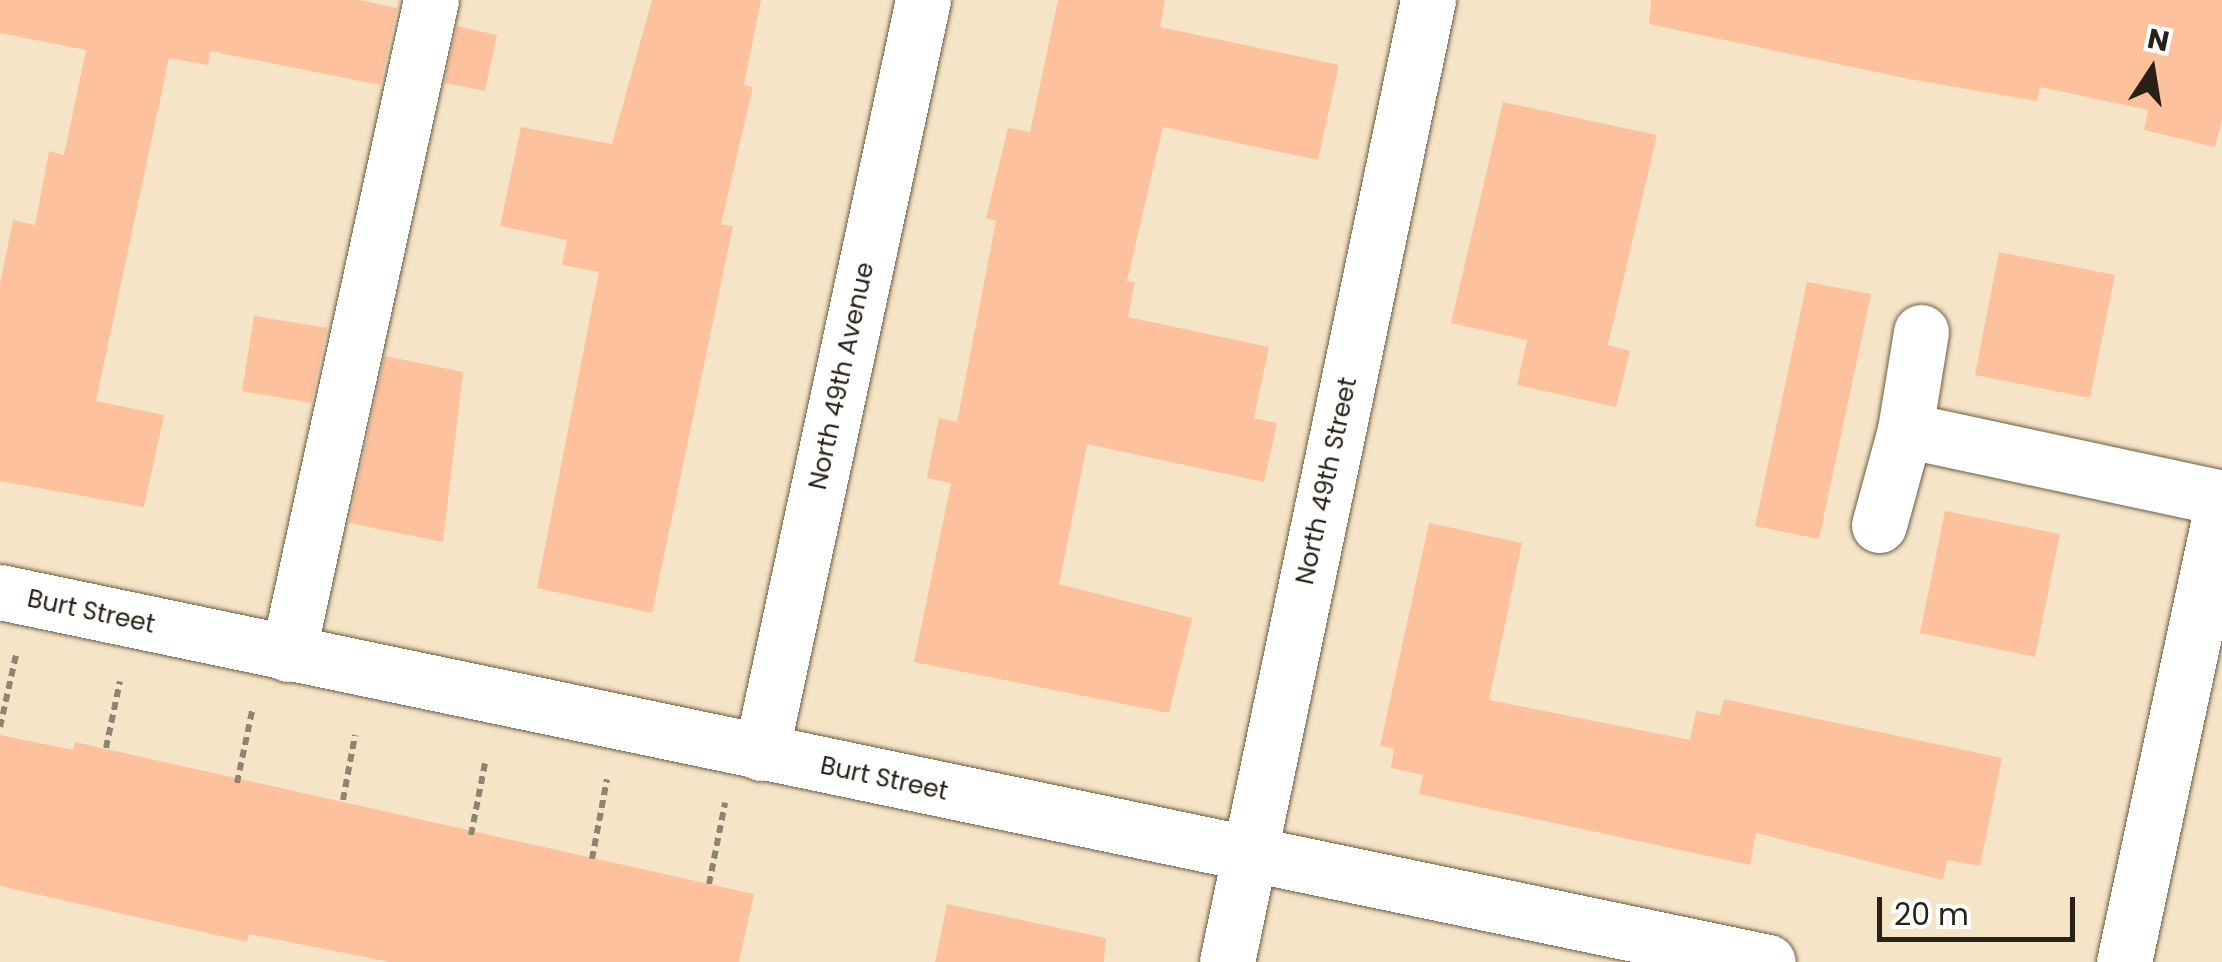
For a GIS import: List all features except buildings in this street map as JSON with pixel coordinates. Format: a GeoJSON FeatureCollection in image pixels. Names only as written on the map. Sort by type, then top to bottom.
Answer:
{"type":"FeatureCollection","features":[{"type":"Feature","properties":{"kind":"street"},"geometry":{"type":"LineString","coordinates":[[288,654],[432,0]]}},
{"type":"Feature","properties":{"kind":"street","name":"North 49th Avenue"},"geometry":{"type":"LineString","coordinates":[[761,753],[923,0]]}},
{"type":"Feature","properties":{"kind":"street","name":"North 49th Street"},"geometry":{"type":"LineString","coordinates":[[1227,962],[1428,0]]}},
{"type":"Feature","properties":{"kind":"street"},"geometry":{"type":"LineString","coordinates":[[1879,525],[1905,430],[1921,332]]}},
{"type":"Feature","properties":{"kind":"street"},"geometry":{"type":"LineString","coordinates":[[1905,430],[2222,498]]}},
{"type":"Feature","properties":{"kind":"street"},"geometry":{"type":"LineString","coordinates":[[2124,962],[2222,506]]}},
{"type":"Feature","properties":{"kind":"street","name":"Burt Street"},"geometry":{"type":"LineString","coordinates":[[0,592],[1768,962]]}},
{"type":"Feature","properties":{"kind":"path"},"geometry":{"type":"LineString","coordinates":[[0,727],[18,647]]}},
{"type":"Feature","properties":{"kind":"path"},"geometry":{"type":"LineString","coordinates":[[106,748],[123,669]]}},
{"type":"Feature","properties":{"kind":"path"},"geometry":{"type":"LineString","coordinates":[[237,783],[252,711]]}},
{"type":"Feature","properties":{"kind":"path"},"geometry":{"type":"LineString","coordinates":[[343,800],[355,735]]}},
{"type":"Feature","properties":{"kind":"path"},"geometry":{"type":"LineString","coordinates":[[472,835],[485,762]]}},
{"type":"Feature","properties":{"kind":"path"},"geometry":{"type":"LineString","coordinates":[[592,859],[608,770]]}},
{"type":"Feature","properties":{"kind":"path"},"geometry":{"type":"LineString","coordinates":[[709,884],[727,795]]}}]}
